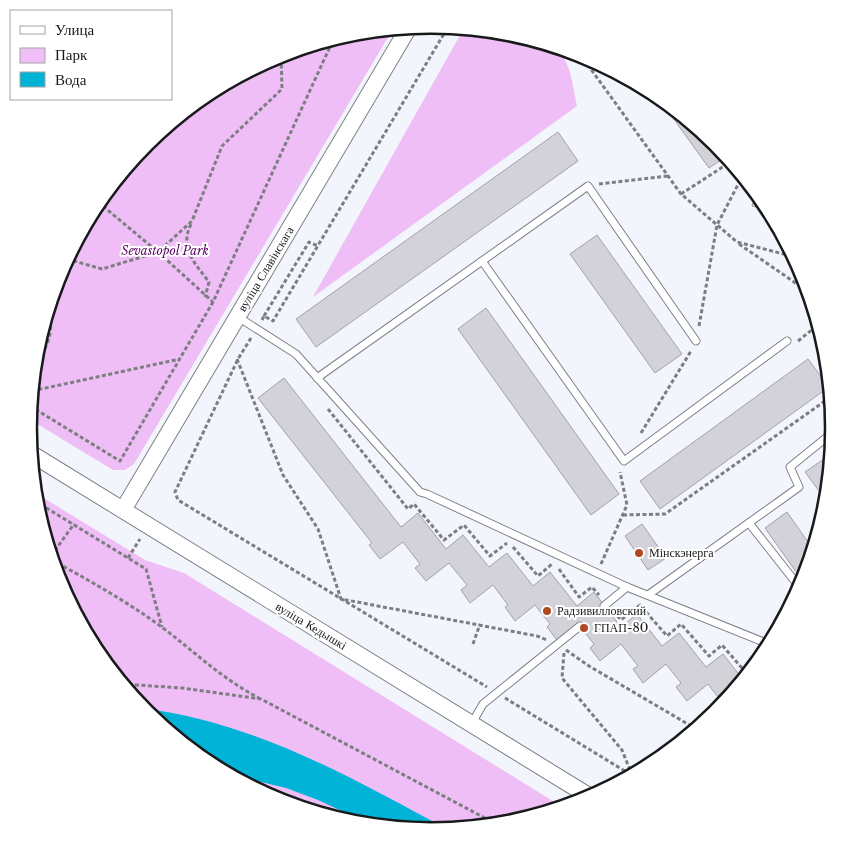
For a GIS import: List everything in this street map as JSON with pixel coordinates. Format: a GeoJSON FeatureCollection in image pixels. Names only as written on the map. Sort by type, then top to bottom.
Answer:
{"type":"FeatureCollection","features":[{"type":"Feature","properties":{"kind":"street","name":"вуліца Славінскага"},"geometry":{"type":"LineString","coordinates":[[123,510],[404,35]]}},
{"type":"Feature","properties":{"kind":"street","name":"вуліца Кедышкі"},"geometry":{"type":"LineString","coordinates":[[38,458],[584,793]]}},
{"type":"Feature","properties":{"kind":"lane"},"geometry":{"type":"LineString","coordinates":[[317,378],[588,186],[696,342]]}},
{"type":"Feature","properties":{"kind":"lane"},"geometry":{"type":"LineString","coordinates":[[482,261],[624,461],[787,341]]}},
{"type":"Feature","properties":{"kind":"lane"},"geometry":{"type":"LineString","coordinates":[[238,317],[296,354],[420,492],[627,587],[764,642]]}},
{"type":"Feature","properties":{"kind":"lane"},"geometry":{"type":"LineString","coordinates":[[648,595],[798,487],[790,467],[826,438]]}},
{"type":"Feature","properties":{"kind":"lane"},"geometry":{"type":"LineString","coordinates":[[749,523],[795,582]]}},
{"type":"Feature","properties":{"kind":"lane"},"geometry":{"type":"LineString","coordinates":[[604,606],[627,587]]}},
{"type":"Feature","properties":{"kind":"lane"},"geometry":{"type":"LineString","coordinates":[[472,724],[484,704],[496,693],[580,626]]}},
{"type":"Feature","properties":{"kind":"path"},"geometry":{"type":"LineString","coordinates":[[264,316],[273,321],[444,34]]}},
{"type":"Feature","properties":{"kind":"path"},"geometry":{"type":"LineString","coordinates":[[38,411],[120,461],[213,302],[330,47]]}},
{"type":"Feature","properties":{"kind":"path"},"geometry":{"type":"LineString","coordinates":[[205,297],[210,282],[189,255],[186,235],[222,146],[282,89],[281,64]]}},
{"type":"Feature","properties":{"kind":"path"},"geometry":{"type":"LineString","coordinates":[[589,67],[681,194],[736,242],[799,285]]}},
{"type":"Feature","properties":{"kind":"path"},"geometry":{"type":"LineString","coordinates":[[681,194],[726,166]]}},
{"type":"Feature","properties":{"kind":"path"},"geometry":{"type":"LineString","coordinates":[[588,186],[668,176]]}},
{"type":"Feature","properties":{"kind":"path"},"geometry":{"type":"LineString","coordinates":[[639,435],[696,342],[716,225],[739,182]]}},
{"type":"Feature","properties":{"kind":"path"},"geometry":{"type":"LineString","coordinates":[[104,207],[158,252],[205,297],[213,302]]}},
{"type":"Feature","properties":{"kind":"path"},"geometry":{"type":"LineString","coordinates":[[74,261],[102,269],[158,252],[192,221]]}},
{"type":"Feature","properties":{"kind":"path"},"geometry":{"type":"LineString","coordinates":[[318,246],[309,242],[238,359],[175,492],[178,500],[626,772]]}},
{"type":"Feature","properties":{"kind":"path"},"geometry":{"type":"LineString","coordinates":[[736,242],[786,255]]}},
{"type":"Feature","properties":{"kind":"path"},"geometry":{"type":"LineString","coordinates":[[44,352],[52,328],[51,322]]}},
{"type":"Feature","properties":{"kind":"path"},"geometry":{"type":"LineString","coordinates":[[787,341],[792,345],[814,329]]}},
{"type":"Feature","properties":{"kind":"path"},"geometry":{"type":"LineString","coordinates":[[232,355],[238,359],[283,474],[318,529],[341,599]]}},
{"type":"Feature","properties":{"kind":"path"},"geometry":{"type":"LineString","coordinates":[[39,389],[180,359]]}},
{"type":"Feature","properties":{"kind":"path"},"geometry":{"type":"LineString","coordinates":[[622,515],[665,514],[825,401]]}},
{"type":"Feature","properties":{"kind":"path"},"geometry":{"type":"LineString","coordinates":[[592,587],[626,506],[620,472],[624,461]]}},
{"type":"Feature","properties":{"kind":"path"},"geometry":{"type":"LineString","coordinates":[[44,506],[146,569],[162,628]]}},
{"type":"Feature","properties":{"kind":"path"},"geometry":{"type":"LineString","coordinates":[[56,549],[74,524]]}},
{"type":"Feature","properties":{"kind":"path"},"geometry":{"type":"LineString","coordinates":[[128,558],[148,526]]}},
{"type":"Feature","properties":{"kind":"path"},"geometry":{"type":"LineString","coordinates":[[62,565],[122,599],[162,628],[232,684],[486,820]]}},
{"type":"Feature","properties":{"kind":"path"},"geometry":{"type":"LineString","coordinates":[[341,599],[480,624],[537,636],[557,644]]}},
{"type":"Feature","properties":{"kind":"path"},"geometry":{"type":"LineString","coordinates":[[473,644],[480,624]]}},
{"type":"Feature","properties":{"kind":"path"},"geometry":{"type":"LineString","coordinates":[[630,769],[622,750],[562,678],[564,649],[589,666],[691,726]]}},
{"type":"Feature","properties":{"kind":"path"},"geometry":{"type":"LineString","coordinates":[[131,685],[182,688],[261,699]]}},
{"type":"Feature","properties":{"kind":"green space"},"geometry":{"type":"Polygon","coordinates":[[[460,35],[509,41],[562,57],[569,71],[577,106],[313,297],[460,35]]]}},
{"type":"Feature","properties":{"kind":"green space","name":"Sevastopol Park"},"geometry":{"type":"Polygon","coordinates":[[[389,36],[134,464],[125,470],[113,470],[37,424],[40,377],[50,326],[77,254],[103,209],[118,188],[152,149],[191,115],[212,100],[257,74],[280,64],[329,47],[354,41],[389,36]]]}},
{"type":"Feature","properties":{"kind":"green space"},"geometry":{"type":"Polygon","coordinates":[[[43,497],[145,560],[184,573],[556,803],[509,816],[483,820],[432,823],[380,820],[329,810],[280,793],[257,783],[212,757],[191,742],[152,708],[118,669],[103,648],[77,603],[67,580],[50,531],[43,497]]]}},
{"type":"Feature","properties":{"kind":"water"},"geometry":{"type":"Polygon","coordinates":[[[155,710],[183,715],[224,726],[301,754],[375,790],[436,823],[380,820],[354,816],[286,788],[251,779],[212,757],[191,742],[155,710]]]}},
{"type":"Feature","properties":{"kind":"building"},"geometry":{"type":"Polygon","coordinates":[[[670,113],[711,149],[721,160],[709,168],[670,113]]]}},
{"type":"Feature","properties":{"kind":"building"},"geometry":{"type":"Polygon","coordinates":[[[558,132],[578,161],[316,347],[296,319],[558,132]]]}},
{"type":"Feature","properties":{"kind":"building"},"geometry":{"type":"Polygon","coordinates":[[[754,200],[759,208],[752,206],[754,200]]]}},
{"type":"Feature","properties":{"kind":"building"},"geometry":{"type":"Polygon","coordinates":[[[597,235],[682,354],[655,373],[570,254],[597,235]]]}},
{"type":"Feature","properties":{"kind":"building"},"geometry":{"type":"Polygon","coordinates":[[[486,308],[619,494],[591,515],[458,329],[486,308]]]}},
{"type":"Feature","properties":{"kind":"building"},"geometry":{"type":"Polygon","coordinates":[[[808,359],[823,379],[824,391],[660,509],[640,481],[808,359]]]}},
{"type":"Feature","properties":{"kind":"building"},"geometry":{"type":"Polygon","coordinates":[[[284,378],[401,527],[418,513],[446,549],[463,535],[489,567],[507,553],[533,586],[550,572],[577,606],[594,592],[621,627],[637,614],[662,646],[679,633],[706,667],[723,654],[740,675],[719,699],[708,684],[687,701],[676,687],[681,683],[666,664],[643,683],[633,669],[638,666],[621,644],[600,661],[590,648],[594,644],[578,624],[557,640],[547,627],[550,624],[535,605],[515,621],[505,607],[508,605],[493,585],[470,603],[461,590],[467,585],[449,563],[426,581],[415,568],[420,564],[403,542],[380,559],[369,545],[372,543],[258,398],[284,378]]]}},
{"type":"Feature","properties":{"kind":"building"},"geometry":{"type":"Polygon","coordinates":[[[825,459],[821,493],[805,472],[825,459]]]}},
{"type":"Feature","properties":{"kind":"building"},"geometry":{"type":"Polygon","coordinates":[[[787,512],[808,542],[810,541],[798,575],[765,528],[787,512]]]}},
{"type":"Feature","properties":{"kind":"building"},"geometry":{"type":"Polygon","coordinates":[[[642,524],[666,558],[648,570],[625,536],[642,524]]]}},
{"type":"Feature","properties":{"kind":"place","name":"Мінскэнерга"},"geometry":{"type":"Point","coordinates":[639,553]}},
{"type":"Feature","properties":{"kind":"place","name":"Радзивилловский"},"geometry":{"type":"Point","coordinates":[547,611]}},
{"type":"Feature","properties":{"kind":"place","name":"ГПАП-80"},"geometry":{"type":"Point","coordinates":[584,628]}}]}
